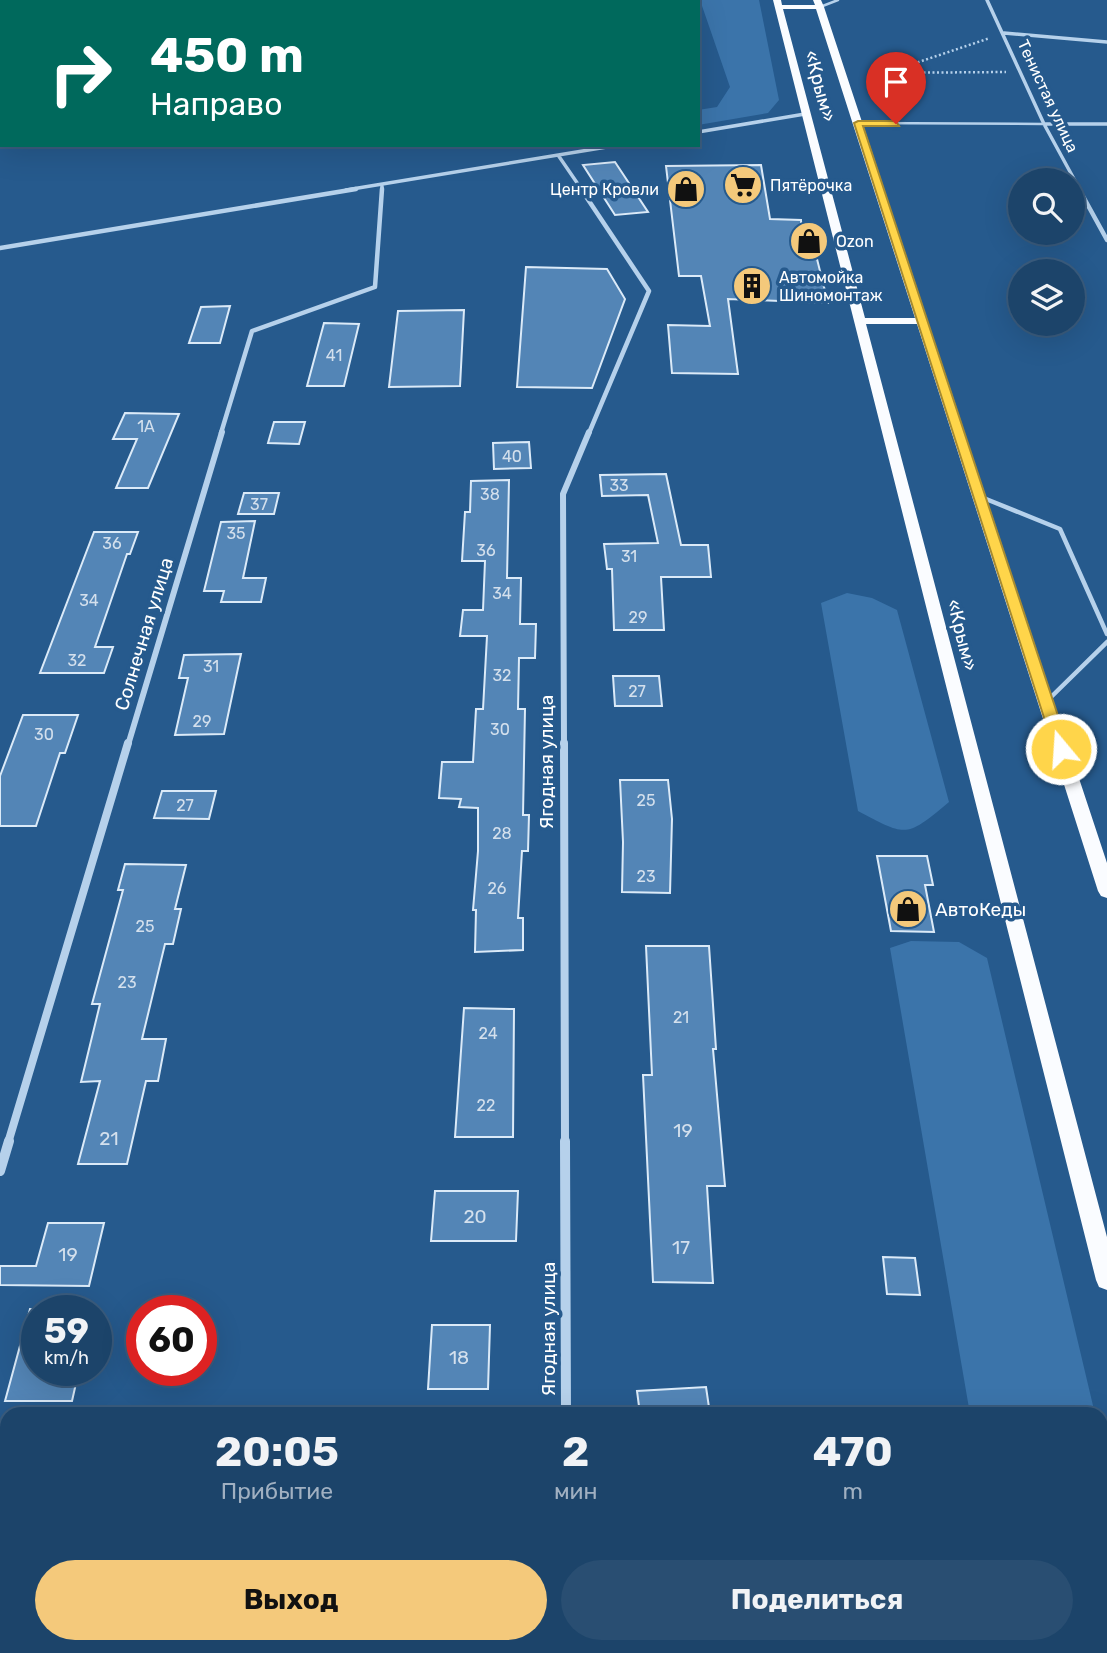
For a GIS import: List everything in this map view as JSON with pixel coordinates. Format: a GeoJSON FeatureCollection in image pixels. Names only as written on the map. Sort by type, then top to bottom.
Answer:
{"type":"FeatureCollection","features":[{"type":"Feature","properties":{"kind":"main road"},"geometry":{"type":"LineString","coordinates":[[778,4],[818,3]]}},
{"type":"Feature","properties":{"kind":"main road","name":"«Крым»"},"geometry":{"type":"LineString","coordinates":[[818,3],[1107,891]]}},
{"type":"Feature","properties":{"kind":"main road","name":"«Крым»"},"geometry":{"type":"LineString","coordinates":[[778,4],[1107,1280]]}},
{"type":"Feature","properties":{"kind":"main road"},"geometry":{"type":"LineString","coordinates":[[860,321],[922,321]]}},
{"type":"Feature","properties":{"kind":"street","name":"Тенистая улица"},"geometry":{"type":"LineString","coordinates":[[987,0],[1044,124],[1107,240]]}},
{"type":"Feature","properties":{"kind":"street"},"geometry":{"type":"LineString","coordinates":[[1004,33],[1107,42]]}},
{"type":"Feature","properties":{"kind":"street"},"geometry":{"type":"LineString","coordinates":[[700,132],[805,114]]}},
{"type":"Feature","properties":{"kind":"street"},"geometry":{"type":"LineString","coordinates":[[1044,124],[1107,124]]}},
{"type":"Feature","properties":{"kind":"street"},"geometry":{"type":"LineString","coordinates":[[0,248],[607,147]]}},
{"type":"Feature","properties":{"kind":"street","name":"Ягодная улица"},"geometry":{"type":"LineString","coordinates":[[558,155],[649,291],[563,494],[566,1407]]}},
{"type":"Feature","properties":{"kind":"street","name":"Солнечная улица"},"geometry":{"type":"LineString","coordinates":[[0,1171],[251,331],[375,287],[382,185]]}},
{"type":"Feature","properties":{"kind":"lane"},"geometry":{"type":"LineString","coordinates":[[818,3],[838,0]]}},
{"type":"Feature","properties":{"kind":"lane"},"geometry":{"type":"LineString","coordinates":[[858,123],[1044,124]]}},
{"type":"Feature","properties":{"kind":"lane"},"geometry":{"type":"LineString","coordinates":[[980,497],[1060,529],[1107,634]]}},
{"type":"Feature","properties":{"kind":"lane"},"geometry":{"type":"LineString","coordinates":[[1046,702],[1107,642]]}},
{"type":"Feature","properties":{"kind":"path"},"geometry":{"type":"LineString","coordinates":[[888,73],[1004,33]]}},
{"type":"Feature","properties":{"kind":"path"},"geometry":{"type":"LineString","coordinates":[[874,73],[1021,72]]}},
{"type":"Feature","properties":{"kind":"shaded area"},"geometry":{"type":"Polygon","coordinates":[[[700,0],[759,0],[779,100],[768,113],[700,125],[700,110],[717,107],[730,87],[700,0]]]}},
{"type":"Feature","properties":{"kind":"shaded area"},"geometry":{"type":"Polygon","coordinates":[[[847,593],[872,598],[897,610],[949,802],[914,828],[906,830],[887,826],[858,811],[821,603],[847,593]]]}},
{"type":"Feature","properties":{"kind":"shaded area"},"geometry":{"type":"Polygon","coordinates":[[[911,941],[959,942],[987,958],[1093,1407],[969,1407],[890,948],[911,941]]]}},
{"type":"Feature","properties":{"kind":"building"},"geometry":{"type":"Polygon","coordinates":[[[615,162],[648,212],[615,215],[583,165],[615,162]]]}},
{"type":"Feature","properties":{"kind":"building"},"geometry":{"type":"Polygon","coordinates":[[[761,165],[770,219],[801,220],[802,239],[812,239],[828,303],[728,299],[738,374],[672,373],[668,325],[710,326],[701,276],[679,276],[666,166],[761,165]]]}},
{"type":"Feature","properties":{"kind":"building"},"geometry":{"type":"Polygon","coordinates":[[[526,267],[607,269],[625,299],[592,388],[517,387],[526,267]]]}},
{"type":"Feature","properties":{"kind":"building"},"geometry":{"type":"Polygon","coordinates":[[[230,306],[220,343],[189,343],[201,307],[230,306]]]}},
{"type":"Feature","properties":{"kind":"building"},"geometry":{"type":"Polygon","coordinates":[[[464,310],[460,386],[389,387],[398,311],[464,310]]]}},
{"type":"Feature","properties":{"kind":"building"},"geometry":{"type":"Polygon","coordinates":[[[324,323],[359,324],[344,386],[307,386],[324,323]]]}},
{"type":"Feature","properties":{"kind":"building"},"geometry":{"type":"Polygon","coordinates":[[[125,413],[179,414],[148,488],[116,488],[137,439],[113,439],[125,413]]]}},
{"type":"Feature","properties":{"kind":"building"},"geometry":{"type":"Polygon","coordinates":[[[274,422],[305,422],[299,444],[268,443],[274,422]]]}},
{"type":"Feature","properties":{"kind":"building"},"geometry":{"type":"Polygon","coordinates":[[[529,442],[531,468],[494,469],[493,443],[529,442]]]}},
{"type":"Feature","properties":{"kind":"building"},"geometry":{"type":"Polygon","coordinates":[[[666,474],[681,545],[708,545],[711,577],[661,577],[664,630],[614,630],[612,569],[607,569],[604,544],[658,543],[648,495],[602,496],[600,475],[666,474]]]}},
{"type":"Feature","properties":{"kind":"building"},"geometry":{"type":"Polygon","coordinates":[[[509,480],[507,578],[521,578],[520,624],[536,624],[535,658],[519,658],[518,709],[525,709],[523,815],[529,815],[528,851],[522,851],[518,918],[523,918],[523,950],[475,952],[476,910],[473,910],[478,851],[478,808],[459,807],[461,799],[439,798],[442,762],[473,762],[476,709],[483,709],[487,636],[460,636],[463,610],[483,610],[485,561],[462,561],[465,512],[470,512],[471,481],[509,480]]]}},
{"type":"Feature","properties":{"kind":"building"},"geometry":{"type":"Polygon","coordinates":[[[244,493],[279,493],[274,514],[238,514],[244,493]]]}},
{"type":"Feature","properties":{"kind":"building"},"geometry":{"type":"Polygon","coordinates":[[[255,521],[243,578],[266,578],[261,602],[221,602],[224,591],[204,591],[221,522],[255,521]]]}},
{"type":"Feature","properties":{"kind":"building"},"geometry":{"type":"Polygon","coordinates":[[[94,532],[138,532],[130,554],[127,554],[95,647],[113,647],[104,673],[40,673],[94,532]]]}},
{"type":"Feature","properties":{"kind":"building"},"geometry":{"type":"Polygon","coordinates":[[[241,654],[224,734],[175,735],[188,678],[179,678],[184,655],[241,654]]]}},
{"type":"Feature","properties":{"kind":"building"},"geometry":{"type":"Polygon","coordinates":[[[613,676],[659,676],[662,706],[615,706],[613,676]]]}},
{"type":"Feature","properties":{"kind":"building"},"geometry":{"type":"Polygon","coordinates":[[[23,715],[78,715],[65,753],[60,753],[36,826],[0,826],[0,776],[23,715]]]}},
{"type":"Feature","properties":{"kind":"building"},"geometry":{"type":"Polygon","coordinates":[[[620,780],[668,780],[672,819],[670,893],[622,892],[620,780]]]}},
{"type":"Feature","properties":{"kind":"building"},"geometry":{"type":"Polygon","coordinates":[[[162,791],[216,791],[209,819],[154,818],[162,791]]]}},
{"type":"Feature","properties":{"kind":"building"},"geometry":{"type":"Polygon","coordinates":[[[877,856],[927,856],[933,885],[925,885],[934,932],[891,931],[877,856]]]}},
{"type":"Feature","properties":{"kind":"building"},"geometry":{"type":"Polygon","coordinates":[[[125,864],[186,865],[175,909],[181,909],[173,944],[165,944],[142,1039],[166,1039],[158,1081],[146,1081],[127,1164],[78,1164],[100,1081],[81,1082],[100,1004],[92,1004],[123,890],[118,890],[125,864]]]}},
{"type":"Feature","properties":{"kind":"building"},"geometry":{"type":"Polygon","coordinates":[[[646,946],[709,946],[716,1049],[713,1049],[725,1186],[707,1186],[713,1283],[653,1282],[643,1075],[652,1075],[646,946]]]}},
{"type":"Feature","properties":{"kind":"building"},"geometry":{"type":"Polygon","coordinates":[[[464,1008],[514,1009],[513,1137],[455,1137],[464,1008]]]}},
{"type":"Feature","properties":{"kind":"building"},"geometry":{"type":"Polygon","coordinates":[[[435,1191],[518,1191],[516,1241],[431,1241],[435,1191]]]}},
{"type":"Feature","properties":{"kind":"building"},"geometry":{"type":"Polygon","coordinates":[[[48,1223],[104,1223],[89,1286],[0,1285],[0,1266],[36,1266],[48,1223]]]}},
{"type":"Feature","properties":{"kind":"building"},"geometry":{"type":"Polygon","coordinates":[[[883,1257],[915,1258],[920,1295],[887,1294],[883,1257]]]}},
{"type":"Feature","properties":{"kind":"building"},"geometry":{"type":"Polygon","coordinates":[[[432,1325],[490,1325],[488,1389],[428,1389],[432,1325]]]}},
{"type":"Feature","properties":{"kind":"building"},"geometry":{"type":"Polygon","coordinates":[[[21,1342],[21,1386],[75,1386],[72,1401],[5,1401],[21,1342]]]}},
{"type":"Feature","properties":{"kind":"building"},"geometry":{"type":"Polygon","coordinates":[[[706,1387],[709,1407],[639,1407],[637,1391],[706,1387]]]}},
{"type":"Feature","properties":{"kind":"place","name":"Пятёрочка"},"geometry":{"type":"Point","coordinates":[743,185]}},
{"type":"Feature","properties":{"kind":"place","name":"Центр Кровли"},"geometry":{"type":"Point","coordinates":[686,189]}},
{"type":"Feature","properties":{"kind":"place","name":"Ozon"},"geometry":{"type":"Point","coordinates":[809,241]}},
{"type":"Feature","properties":{"kind":"place","name":"Автомойка Шиномонтаж"},"geometry":{"type":"Point","coordinates":[752,286]}},
{"type":"Feature","properties":{"kind":"place","name":"АвтоКеды"},"geometry":{"type":"Point","coordinates":[908,909]}},
{"type":"Feature","properties":{"kind":"route"},"geometry":{"type":"LineString","coordinates":[[896,124],[858,123],[1061,749]]}}]}
